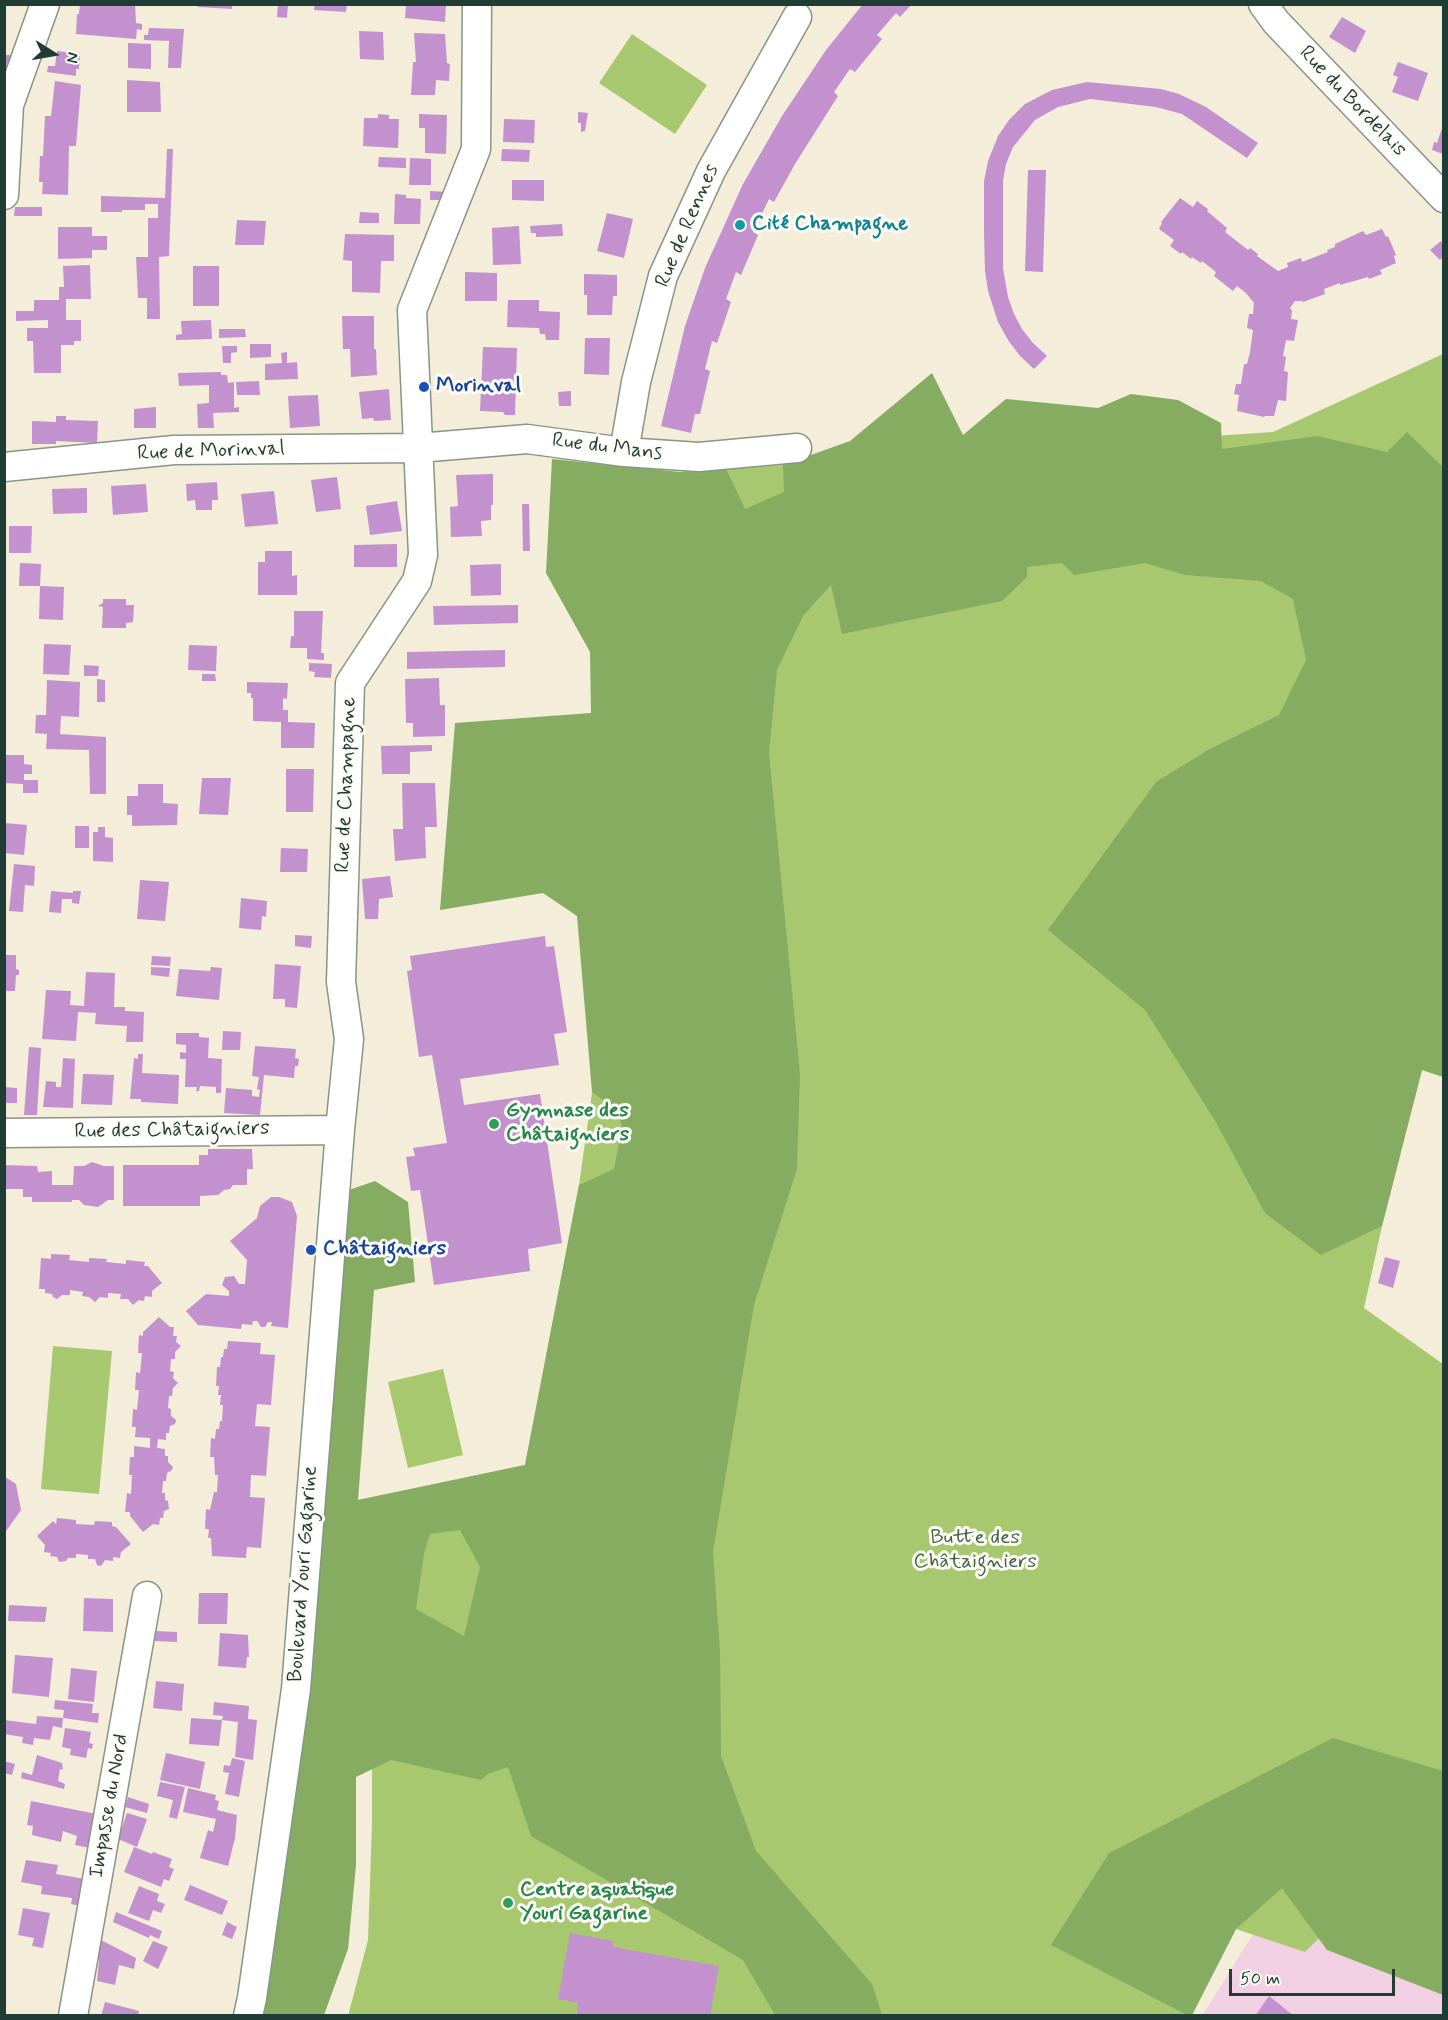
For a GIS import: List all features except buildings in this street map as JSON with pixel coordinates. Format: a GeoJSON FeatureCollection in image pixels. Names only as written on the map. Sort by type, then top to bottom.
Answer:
{"type":"FeatureCollection","features":[{"type":"Feature","properties":{"kind":"street"},"geometry":{"type":"LineString","coordinates":[[4,195],[9,105],[45,4]]}},
{"type":"Feature","properties":{"kind":"street","name":"Rue de Champagne"},"geometry":{"type":"LineString","coordinates":[[340,1130],[349,1039],[341,982],[350,683],[417,581],[423,555],[412,310],[476,149],[477,4]]}},
{"type":"Feature","properties":{"kind":"street","name":"Rue du Bordelais"},"geometry":{"type":"LineString","coordinates":[[1263,4],[1276,22],[1443,198]]}},
{"type":"Feature","properties":{"kind":"street","name":"Rue de Rennes"},"geometry":{"type":"LineString","coordinates":[[624,452],[636,382],[663,276],[711,171],[797,17]]}},
{"type":"Feature","properties":{"kind":"street","name":"Rue du Mans"},"geometry":{"type":"LineString","coordinates":[[418,448],[527,439],[624,452],[699,457],[797,448]]}},
{"type":"Feature","properties":{"kind":"street","name":"Rue de Morinval"},"geometry":{"type":"LineString","coordinates":[[4,467],[174,450],[418,448]]}},
{"type":"Feature","properties":{"kind":"street","name":"Rue des Châtaigniers"},"geometry":{"type":"LineString","coordinates":[[4,1133],[340,1130]]}},
{"type":"Feature","properties":{"kind":"street","name":"Boulevard Youri Gagarine"},"geometry":{"type":"LineString","coordinates":[[248,2016],[296,1689],[340,1130]]}},
{"type":"Feature","properties":{"kind":"street","name":"Impasse du Nord"},"geometry":{"type":"LineString","coordinates":[[73,2016],[147,1596]]}},
{"type":"Feature","properties":{"kind":"shaded area"},"geometry":{"type":"Polygon","coordinates":[[[1282,1888],[1327,1950],[1443,1995],[1443,2015],[1202,2016],[1282,1888]]]}},
{"type":"Feature","properties":{"kind":"green space"},"geometry":{"type":"Polygon","coordinates":[[[632,34],[707,85],[675,134],[599,83],[632,34]]]}},
{"type":"Feature","properties":{"kind":"green space","name":"Butte des Châtaigniers"},"geometry":{"type":"Polygon","coordinates":[[[1443,354],[1443,987],[1382,1226],[1364,1308],[1443,1364],[1443,1814],[1305,1952],[1236,1929],[1192,2015],[348,2016],[368,1940],[372,1824],[372,1769],[358,1500],[525,1465],[579,1185],[680,472],[1273,432],[1443,354]]]}},
{"type":"Feature","properties":{"kind":"green space"},"geometry":{"type":"Polygon","coordinates":[[[932,373],[963,435],[1006,399],[1098,408],[1131,394],[1178,400],[1221,423],[1222,449],[1317,436],[1387,452],[1407,432],[1443,467],[1443,1077],[1422,1070],[1382,1226],[1321,1255],[1265,1213],[1214,1119],[1145,1010],[1048,930],[1156,782],[1208,750],[1279,715],[1306,660],[1293,599],[1261,581],[1185,575],[1145,563],[1074,575],[1062,563],[1027,567],[1027,577],[1002,601],[842,634],[831,585],[803,616],[777,670],[769,753],[800,1074],[797,1169],[754,1305],[713,1552],[720,1652],[721,1756],[756,1851],[872,1984],[882,2015],[775,2015],[743,1960],[531,1836],[508,1767],[488,1774],[481,1780],[391,1760],[356,1777],[356,1865],[348,1949],[324,2015],[258,2016],[346,1191],[375,1181],[408,1202],[415,1282],[374,1290],[358,1500],[525,1465],[579,1185],[614,1169],[622,1127],[618,1111],[592,1092],[577,916],[543,893],[440,910],[455,723],[591,713],[590,652],[546,573],[552,459],[680,472],[726,469],[745,509],[784,492],[783,465],[850,441],[932,373]],[[460,1530],[430,1534],[424,1554],[416,1609],[464,1636],[480,1567],[460,1530]]]}},
{"type":"Feature","properties":{"kind":"green space"},"geometry":{"type":"Polygon","coordinates":[[[53,1346],[112,1351],[99,1494],[41,1489],[53,1346]]]}},
{"type":"Feature","properties":{"kind":"green space"},"geometry":{"type":"Polygon","coordinates":[[[443,1369],[463,1455],[408,1468],[388,1382],[443,1369]]]}},
{"type":"Feature","properties":{"kind":"green space"},"geometry":{"type":"Polygon","coordinates":[[[1333,1738],[1443,1771],[1443,1995],[1327,1950],[1282,1888],[1236,1929],[1192,2015],[1187,2015],[1051,1945],[1109,1853],[1333,1738]]]}},
{"type":"Feature","properties":{"kind":"place","name":"Cité Champagne"},"geometry":{"type":"Point","coordinates":[740,225]}},
{"type":"Feature","properties":{"kind":"place","name":"Morinval"},"geometry":{"type":"Point","coordinates":[424,387]}},
{"type":"Feature","properties":{"kind":"place","name":"Gymnase des Châtaigniers"},"geometry":{"type":"Point","coordinates":[494,1124]}},
{"type":"Feature","properties":{"kind":"place","name":"Châtaigniers"},"geometry":{"type":"Point","coordinates":[311,1250]}},
{"type":"Feature","properties":{"kind":"place","name":"Centre aquatique Youri Gagarine"},"geometry":{"type":"Point","coordinates":[508,1903]}}]}
